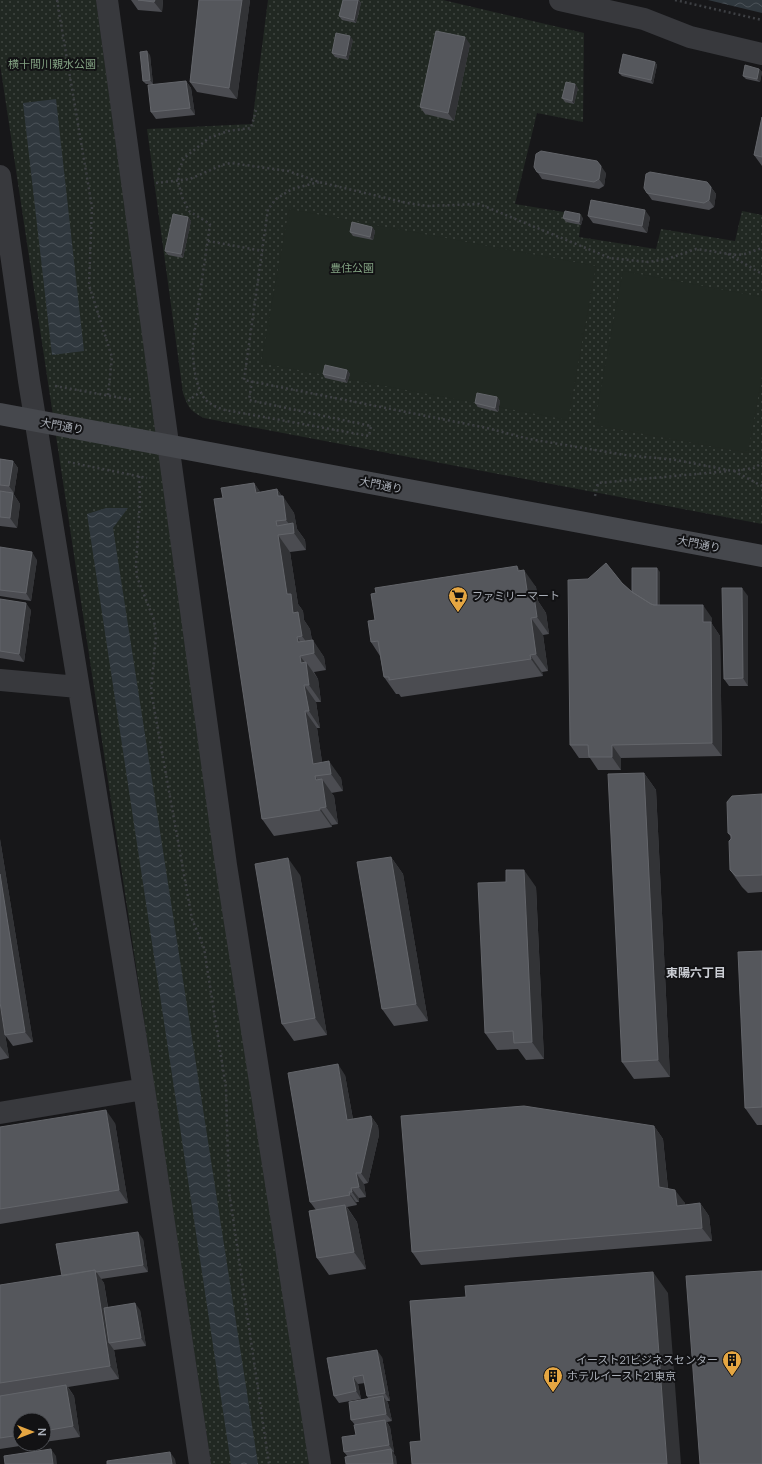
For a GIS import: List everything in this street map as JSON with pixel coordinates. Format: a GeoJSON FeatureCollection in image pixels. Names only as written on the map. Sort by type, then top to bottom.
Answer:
{"type":"FeatureCollection","features":[{"type":"Feature","properties":{"kind":"street"},"geometry":{"type":"LineString","coordinates":[[107,0],[158,443],[320,1464]]}},
{"type":"Feature","properties":{"kind":"street"},"geometry":{"type":"LineString","coordinates":[[560,0],[644,19],[690,37],[762,54]]}},
{"type":"Feature","properties":{"kind":"street"},"geometry":{"type":"LineString","coordinates":[[0,176],[43,422],[78,687],[144,1089],[200,1464]]}},
{"type":"Feature","properties":{"kind":"street","name":"大門通り"},"geometry":{"type":"LineString","coordinates":[[0,414],[762,556]]}},
{"type":"Feature","properties":{"kind":"street"},"geometry":{"type":"LineString","coordinates":[[0,680],[78,687]]}},
{"type":"Feature","properties":{"kind":"street"},"geometry":{"type":"LineString","coordinates":[[0,1113],[144,1089]]}},
{"type":"Feature","properties":{"kind":"path"},"geometry":{"type":"LineString","coordinates":[[57,0],[92,207],[89,286],[112,356],[108,395]]}},
{"type":"Feature","properties":{"kind":"path"},"geometry":{"type":"LineString","coordinates":[[675,0],[762,20]]}},
{"type":"Feature","properties":{"kind":"path"},"geometry":{"type":"LineString","coordinates":[[252,382],[249,400],[370,426],[369,436],[225,410],[212,405],[205,400],[200,392],[195,369],[193,343],[210,224],[189,212],[182,197],[178,181],[179,170],[184,158],[209,138],[228,131],[251,128],[257,107]]}},
{"type":"Feature","properties":{"kind":"path"},"geometry":{"type":"LineString","coordinates":[[150,184],[190,180],[222,165],[231,163],[288,171],[320,182],[407,203],[427,206],[480,204],[610,258],[648,262],[667,259],[696,249],[737,255],[762,248]]}},
{"type":"Feature","properties":{"kind":"path"},"geometry":{"type":"LineString","coordinates":[[320,182],[292,189],[276,199],[268,209],[244,380],[487,428],[529,439],[625,456],[676,460],[733,471],[762,486]]}},
{"type":"Feature","properties":{"kind":"path"},"geometry":{"type":"LineString","coordinates":[[208,241],[262,251]]}},
{"type":"Feature","properties":{"kind":"path"},"geometry":{"type":"LineString","coordinates":[[727,253],[762,274]]}},
{"type":"Feature","properties":{"kind":"path"},"geometry":{"type":"LineString","coordinates":[[54,386],[133,400]]}},
{"type":"Feature","properties":{"kind":"path"},"geometry":{"type":"LineString","coordinates":[[186,402],[200,392]]}},
{"type":"Feature","properties":{"kind":"path"},"geometry":{"type":"LineString","coordinates":[[67,462],[148,478]]}},
{"type":"Feature","properties":{"kind":"path"},"geometry":{"type":"LineString","coordinates":[[595,496],[598,483],[733,471],[754,468],[762,463]]}},
{"type":"Feature","properties":{"kind":"path"},"geometry":{"type":"LineString","coordinates":[[138,476],[140,499],[136,565],[137,577],[154,620],[156,636],[151,691],[192,918],[204,948],[226,1088],[229,1191],[269,1464]]}},
{"type":"Feature","properties":{"kind":"green space","name":"横十間川親水公園"},"geometry":{"type":"Polygon","coordinates":[[[0,0],[96,0],[153,407],[309,1464],[211,1464],[0,64],[0,0]]]}},
{"type":"Feature","properties":{"kind":"green space","name":"豊住公園"},"geometry":{"type":"Polygon","coordinates":[[[268,0],[443,0],[584,33],[583,122],[537,113],[515,204],[582,215],[579,237],[656,249],[661,229],[735,241],[742,211],[762,215],[762,524],[204,418],[193,411],[188,405],[183,393],[147,129],[252,124],[268,0]]]}},
{"type":"Feature","properties":{"kind":"green space"},"geometry":{"type":"Polygon","coordinates":[[[289,209],[596,266],[568,420],[261,363],[289,209]]]}},
{"type":"Feature","properties":{"kind":"green space"},"geometry":{"type":"Polygon","coordinates":[[[623,271],[762,297],[762,376],[748,453],[594,425],[623,271]]]}},
{"type":"Feature","properties":{"kind":"water"},"geometry":{"type":"Polygon","coordinates":[[[708,0],[762,0],[762,13],[708,0]]]}},
{"type":"Feature","properties":{"kind":"water"},"geometry":{"type":"Polygon","coordinates":[[[56,99],[84,351],[52,355],[23,103],[56,99]]]}},
{"type":"Feature","properties":{"kind":"water"},"geometry":{"type":"Polygon","coordinates":[[[106,508],[128,508],[113,528],[258,1464],[231,1464],[87,514],[106,508]]]}},
{"type":"Feature","properties":{"kind":"building"},"geometry":{"type":"Polygon","coordinates":[[[138,0],[155,0],[154,2],[138,0]]]}},
{"type":"Feature","properties":{"kind":"building"},"geometry":{"type":"Polygon","coordinates":[[[199,0],[242,0],[229,88],[190,82],[199,0]]]}},
{"type":"Feature","properties":{"kind":"building"},"geometry":{"type":"Polygon","coordinates":[[[343,0],[358,0],[354,20],[339,16],[343,0]]]}},
{"type":"Feature","properties":{"kind":"building"},"geometry":{"type":"Polygon","coordinates":[[[436,31],[465,37],[448,113],[420,107],[436,31]]]}},
{"type":"Feature","properties":{"kind":"building"},"geometry":{"type":"Polygon","coordinates":[[[336,33],[350,36],[346,56],[332,53],[336,33]]]}},
{"type":"Feature","properties":{"kind":"building"},"geometry":{"type":"Polygon","coordinates":[[[147,51],[150,80],[143,81],[140,52],[147,51]]]}},
{"type":"Feature","properties":{"kind":"building"},"geometry":{"type":"Polygon","coordinates":[[[623,54],[655,62],[651,80],[619,73],[623,54]]]}},
{"type":"Feature","properties":{"kind":"building"},"geometry":{"type":"Polygon","coordinates":[[[745,65],[759,69],[757,79],[743,76],[745,65]]]}},
{"type":"Feature","properties":{"kind":"building"},"geometry":{"type":"Polygon","coordinates":[[[186,81],[190,108],[151,112],[148,85],[186,81]]]}},
{"type":"Feature","properties":{"kind":"building"},"geometry":{"type":"Polygon","coordinates":[[[566,82],[575,84],[572,101],[562,98],[566,82]]]}},
{"type":"Feature","properties":{"kind":"building"},"geometry":{"type":"Polygon","coordinates":[[[762,117],[762,157],[754,155],[762,117]]]}},
{"type":"Feature","properties":{"kind":"building"},"geometry":{"type":"Polygon","coordinates":[[[541,151],[597,161],[601,166],[599,179],[594,182],[537,172],[534,167],[536,154],[541,151]]]}},
{"type":"Feature","properties":{"kind":"building"},"geometry":{"type":"Polygon","coordinates":[[[650,172],[707,182],[711,187],[709,200],[704,203],[647,193],[644,188],[646,174],[650,172]]]}},
{"type":"Feature","properties":{"kind":"building"},"geometry":{"type":"Polygon","coordinates":[[[591,200],[645,210],[642,226],[588,216],[591,200]]]}},
{"type":"Feature","properties":{"kind":"building"},"geometry":{"type":"Polygon","coordinates":[[[565,211],[580,214],[579,222],[563,218],[565,211]]]}},
{"type":"Feature","properties":{"kind":"building"},"geometry":{"type":"Polygon","coordinates":[[[173,214],[188,217],[181,254],[165,251],[173,214]]]}},
{"type":"Feature","properties":{"kind":"building"},"geometry":{"type":"Polygon","coordinates":[[[352,222],[372,227],[370,237],[350,232],[352,222]]]}},
{"type":"Feature","properties":{"kind":"building"},"geometry":{"type":"Polygon","coordinates":[[[325,365],[347,370],[345,379],[323,374],[325,365]]]}},
{"type":"Feature","properties":{"kind":"building"},"geometry":{"type":"Polygon","coordinates":[[[477,393],[497,397],[495,408],[475,403],[477,393]]]}},
{"type":"Feature","properties":{"kind":"building"},"geometry":{"type":"Polygon","coordinates":[[[0,459],[13,461],[9,486],[0,485],[0,459]]]}},
{"type":"Feature","properties":{"kind":"building"},"geometry":{"type":"Polygon","coordinates":[[[254,483],[256,493],[277,489],[278,496],[283,496],[286,520],[276,521],[277,526],[293,523],[294,533],[278,535],[287,594],[291,594],[293,613],[298,612],[302,636],[297,637],[298,642],[313,640],[314,653],[300,656],[301,663],[306,662],[309,685],[304,685],[309,711],[305,711],[313,764],[329,761],[331,774],[315,776],[316,780],[322,779],[326,807],[320,808],[320,810],[262,819],[214,499],[223,498],[221,488],[254,483]]]}},
{"type":"Feature","properties":{"kind":"building"},"geometry":{"type":"Polygon","coordinates":[[[0,491],[13,493],[10,518],[0,517],[0,491]]]}},
{"type":"Feature","properties":{"kind":"building"},"geometry":{"type":"Polygon","coordinates":[[[0,547],[32,552],[26,593],[0,590],[0,547]]]}},
{"type":"Feature","properties":{"kind":"building"},"geometry":{"type":"Polygon","coordinates":[[[606,563],[622,583],[632,592],[651,604],[703,605],[703,622],[711,622],[712,743],[612,745],[612,757],[589,757],[588,745],[570,745],[568,580],[588,579],[606,563]]]}},
{"type":"Feature","properties":{"kind":"building"},"geometry":{"type":"Polygon","coordinates":[[[517,566],[518,571],[524,570],[528,597],[534,596],[537,617],[531,618],[536,654],[530,655],[531,659],[389,680],[389,677],[384,677],[378,641],[371,642],[368,621],[375,620],[371,594],[376,593],[375,588],[517,566]]]}},
{"type":"Feature","properties":{"kind":"building"},"geometry":{"type":"Polygon","coordinates":[[[632,568],[657,568],[657,605],[651,604],[632,592],[632,568]]]}},
{"type":"Feature","properties":{"kind":"building"},"geometry":{"type":"Polygon","coordinates":[[[722,588],[742,588],[743,678],[724,679],[722,588]]]}},
{"type":"Feature","properties":{"kind":"building"},"geometry":{"type":"Polygon","coordinates":[[[0,599],[26,603],[19,654],[0,651],[0,599]]]}},
{"type":"Feature","properties":{"kind":"building"},"geometry":{"type":"Polygon","coordinates":[[[644,773],[658,1060],[622,1062],[608,774],[644,773]]]}},
{"type":"Feature","properties":{"kind":"building"},"geometry":{"type":"Polygon","coordinates":[[[762,794],[762,875],[736,876],[730,870],[729,841],[731,839],[731,835],[728,833],[727,802],[732,796],[762,794]]]}},
{"type":"Feature","properties":{"kind":"building"},"geometry":{"type":"Polygon","coordinates":[[[391,857],[416,1004],[382,1009],[357,862],[391,857]]]}},
{"type":"Feature","properties":{"kind":"building"},"geometry":{"type":"Polygon","coordinates":[[[288,858],[315,1018],[282,1024],[255,864],[288,858]]]}},
{"type":"Feature","properties":{"kind":"building"},"geometry":{"type":"Polygon","coordinates":[[[506,870],[524,870],[532,1042],[514,1043],[513,1031],[485,1033],[478,883],[506,882],[506,870]]]}},
{"type":"Feature","properties":{"kind":"building"},"geometry":{"type":"Polygon","coordinates":[[[0,874],[25,1032],[5,1035],[0,1002],[0,874]]]}},
{"type":"Feature","properties":{"kind":"building"},"geometry":{"type":"Polygon","coordinates":[[[762,951],[762,1107],[745,1108],[738,952],[762,951]]]}},
{"type":"Feature","properties":{"kind":"building"},"geometry":{"type":"Polygon","coordinates":[[[338,1064],[347,1120],[371,1116],[372,1124],[361,1173],[356,1173],[359,1187],[351,1188],[352,1192],[349,1192],[350,1195],[310,1202],[288,1073],[338,1064]]]}},
{"type":"Feature","properties":{"kind":"building"},"geometry":{"type":"Polygon","coordinates":[[[524,1106],[654,1126],[659,1187],[675,1190],[677,1206],[700,1203],[702,1228],[412,1252],[401,1116],[524,1106]]]}},
{"type":"Feature","properties":{"kind":"building"},"geometry":{"type":"Polygon","coordinates":[[[106,1110],[119,1190],[0,1209],[0,1127],[106,1110]]]}},
{"type":"Feature","properties":{"kind":"building"},"geometry":{"type":"Polygon","coordinates":[[[345,1205],[354,1252],[317,1258],[309,1211],[345,1205]]]}},
{"type":"Feature","properties":{"kind":"building"},"geometry":{"type":"Polygon","coordinates":[[[138,1232],[143,1265],[96,1272],[95,1270],[62,1276],[56,1244],[138,1232]]]}},
{"type":"Feature","properties":{"kind":"building"},"geometry":{"type":"Polygon","coordinates":[[[95,1270],[110,1366],[0,1383],[0,1285],[95,1270]]]}},
{"type":"Feature","properties":{"kind":"building","name":"イースト21ビジネスセンター"},"geometry":{"type":"Polygon","coordinates":[[[762,1271],[762,1464],[700,1464],[686,1276],[762,1271]]]}},
{"type":"Feature","properties":{"kind":"building","name":"ホテルイースト21東京"},"geometry":{"type":"Polygon","coordinates":[[[653,1272],[667,1464],[412,1464],[410,1442],[421,1441],[410,1301],[466,1297],[465,1286],[653,1272]]]}},
{"type":"Feature","properties":{"kind":"building"},"geometry":{"type":"Polygon","coordinates":[[[135,1303],[141,1338],[109,1343],[104,1308],[135,1303]]]}},
{"type":"Feature","properties":{"kind":"building"},"geometry":{"type":"Polygon","coordinates":[[[377,1350],[385,1393],[367,1396],[363,1375],[353,1377],[356,1391],[334,1396],[327,1358],[377,1350]]]}},
{"type":"Feature","properties":{"kind":"building"},"geometry":{"type":"Polygon","coordinates":[[[66,1385],[73,1426],[52,1430],[52,1412],[12,1412],[12,1436],[0,1438],[0,1396],[66,1385]]]}},
{"type":"Feature","properties":{"kind":"building"},"geometry":{"type":"Polygon","coordinates":[[[383,1396],[386,1414],[351,1420],[349,1402],[383,1396]]]}},
{"type":"Feature","properties":{"kind":"building"},"geometry":{"type":"Polygon","coordinates":[[[385,1420],[389,1445],[344,1452],[342,1437],[356,1435],[354,1425],[385,1420]]]}},
{"type":"Feature","properties":{"kind":"building"},"geometry":{"type":"Polygon","coordinates":[[[391,1449],[393,1464],[346,1464],[345,1457],[391,1449]]]}},
{"type":"Feature","properties":{"kind":"building"},"geometry":{"type":"Polygon","coordinates":[[[31,1452],[51,1452],[53,1464],[5,1464],[4,1456],[31,1452]]]}},
{"type":"Feature","properties":{"kind":"building"},"geometry":{"type":"Polygon","coordinates":[[[170,1452],[172,1464],[107,1464],[107,1461],[170,1452]]]}},
{"type":"Feature","properties":{"kind":"place","name":"ファミリーマート"},"geometry":{"type":"Point","coordinates":[458,613]}},
{"type":"Feature","properties":{"kind":"place","name":"イースト21ビジネスセンター"},"geometry":{"type":"Point","coordinates":[732,1377]}},
{"type":"Feature","properties":{"kind":"place","name":"ホテルイースト21東京"},"geometry":{"type":"Point","coordinates":[553,1393]}},
{"type":"Feature","properties":{"kind":"district","name":"東陽六丁目"},"geometry":{"type":"Point","coordinates":[696,973]}}]}
